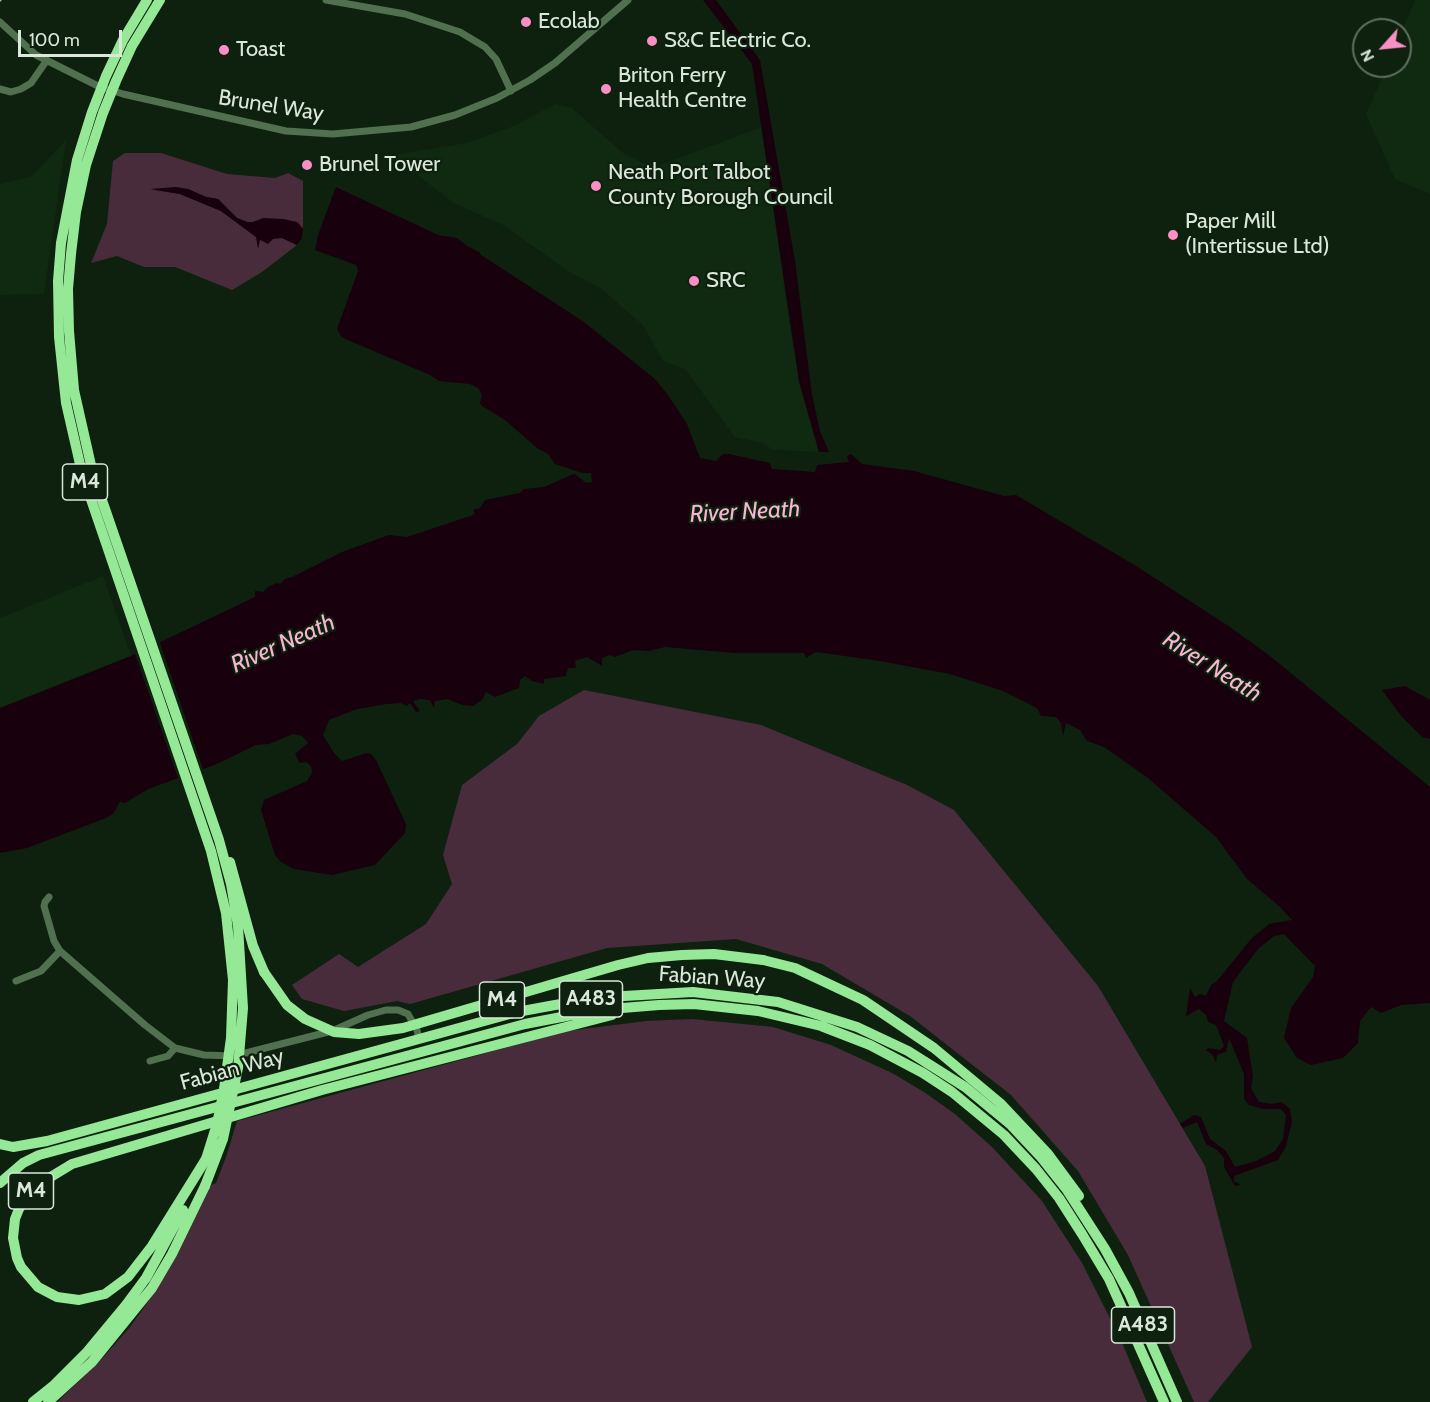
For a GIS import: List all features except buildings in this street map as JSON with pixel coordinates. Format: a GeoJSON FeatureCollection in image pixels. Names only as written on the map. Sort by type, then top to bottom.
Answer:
{"type":"FeatureCollection","features":[{"type":"Feature","properties":{"kind":"highway","name":"M4"},"geometry":{"type":"LineString","coordinates":[[147,0],[123,40],[106,76],[77,160],[62,243],[58,281],[59,337],[66,403],[82,473],[212,851],[226,913],[232,980],[231,1038],[223,1097],[206,1159],[163,1230],[128,1277],[105,1294],[79,1300],[57,1297],[38,1287],[21,1267],[13,1238],[19,1209],[31,1191],[72,1164],[322,1090],[590,1019],[659,1005]]}},
{"type":"Feature","properties":{"kind":"highway","name":"M4"},"geometry":{"type":"LineString","coordinates":[[48,1402],[92,1362],[152,1287],[172,1254],[218,1155],[232,1107],[238,1068],[243,988],[238,926],[231,884],[219,840],[93,474],[74,390],[69,331],[68,290],[73,232],[92,145],[107,100],[124,62],[159,0]]}},
{"type":"Feature","properties":{"kind":"highway","name":"M4"},"geometry":{"type":"LineString","coordinates":[[198,778],[230,863],[254,946],[264,972],[287,1005],[305,1019],[325,1029],[359,1034],[403,1028],[648,958],[714,954],[763,960],[795,968],[863,1000],[934,1048],[1000,1102],[1073,1185],[1106,1249]]}},
{"type":"Feature","properties":{"kind":"highway","name":"Fabian Way"},"geometry":{"type":"LineString","coordinates":[[0,1144],[13,1147],[47,1141],[419,1039],[555,1005],[608,997],[693,992],[778,1002],[879,1036],[908,1051],[936,1067],[1011,1125],[1067,1190],[1106,1249],[1129,1293],[1177,1402]]}},
{"type":"Feature","properties":{"kind":"highway","name":"Fabian Way"},"geometry":{"type":"LineString","coordinates":[[0,1183],[23,1163],[39,1155],[525,1024],[598,1010],[694,1004],[787,1017],[821,1026],[870,1045],[952,1092],[981,1115],[1036,1169],[1059,1198],[1109,1279],[1164,1402]]}},
{"type":"Feature","properties":{"kind":"highway","name":"M4"},"geometry":{"type":"LineString","coordinates":[[33,1402],[53,1386],[87,1352],[146,1278],[163,1250],[189,1190]]}},
{"type":"Feature","properties":{"kind":"street"},"geometry":{"type":"LineString","coordinates":[[326,0],[357,3],[448,26],[485,47],[496,59],[511,91]]}},
{"type":"Feature","properties":{"kind":"street","name":"Brunel Way"},"geometry":{"type":"LineString","coordinates":[[0,22],[27,48],[46,60],[98,86],[123,94],[256,124],[312,134],[359,133],[411,127],[476,108],[511,91],[555,63],[628,0]]}},
{"type":"Feature","properties":{"kind":"street"},"geometry":{"type":"LineString","coordinates":[[0,89],[11,92],[31,83],[46,60]]}},
{"type":"Feature","properties":{"kind":"street"},"geometry":{"type":"LineString","coordinates":[[49,897],[44,906],[54,941],[60,951],[175,1048],[204,1055],[234,1056],[332,1031],[368,1015],[386,1010],[398,1010],[408,1014],[419,1039]]}},
{"type":"Feature","properties":{"kind":"street"},"geometry":{"type":"LineString","coordinates":[[16,981],[41,971],[60,951]]}},
{"type":"Feature","properties":{"kind":"street"},"geometry":{"type":"LineString","coordinates":[[150,1061],[168,1056],[175,1048]]}},
{"type":"Feature","properties":{"kind":"shaded area"},"geometry":{"type":"Polygon","coordinates":[[[1415,0],[1430,0],[1430,194],[1395,179],[1366,114],[1382,78],[1412,78],[1412,18],[1407,18],[1415,0]]]}},
{"type":"Feature","properties":{"kind":"shaded area","name":"Neath Port Talbot County Borough Council"},"geometry":{"type":"Polygon","coordinates":[[[556,104],[572,108],[623,153],[652,168],[762,127],[791,335],[819,452],[773,450],[761,442],[735,437],[685,369],[663,361],[643,325],[600,288],[571,273],[503,225],[454,203],[395,155],[467,143],[511,127],[556,104]]]}},
{"type":"Feature","properties":{"kind":"shaded area"},"geometry":{"type":"Polygon","coordinates":[[[66,140],[44,294],[0,295],[0,184],[32,176],[66,140]]]}},
{"type":"Feature","properties":{"kind":"shaded area"},"geometry":{"type":"Polygon","coordinates":[[[125,153],[161,153],[227,174],[275,178],[288,173],[303,181],[303,229],[297,222],[247,222],[237,218],[218,199],[206,197],[188,189],[154,190],[180,194],[221,211],[256,237],[259,246],[259,239],[282,238],[297,245],[262,272],[232,290],[175,267],[144,267],[117,256],[91,263],[107,224],[113,161],[125,153]]]}},
{"type":"Feature","properties":{"kind":"shaded area"},"geometry":{"type":"Polygon","coordinates":[[[103,576],[131,656],[0,708],[0,618],[103,576]]]}},
{"type":"Feature","properties":{"kind":"shaded area"},"geometry":{"type":"Polygon","coordinates":[[[584,690],[761,725],[907,785],[954,810],[1098,986],[1205,1166],[1252,1347],[1208,1402],[1194,1402],[1128,1255],[1078,1171],[1011,1095],[910,1016],[822,964],[736,939],[607,948],[410,1004],[397,1001],[344,1011],[302,999],[292,985],[339,954],[358,967],[426,924],[452,884],[443,855],[462,785],[517,744],[539,716],[584,690]]]}},
{"type":"Feature","properties":{"kind":"shaded area"},"geometry":{"type":"Polygon","coordinates":[[[692,1019],[773,1027],[831,1045],[892,1073],[955,1114],[992,1147],[1042,1201],[1082,1263],[1120,1338],[1147,1402],[57,1402],[97,1364],[130,1327],[150,1299],[177,1256],[211,1185],[216,1183],[237,1121],[567,1031],[646,1021],[692,1019]]]}},
{"type":"Feature","properties":{"kind":"water"},"geometry":{"type":"Polygon","coordinates":[[[703,0],[716,0],[760,60],[795,261],[812,395],[820,431],[829,452],[819,452],[799,382],[752,64],[703,0]]]}},
{"type":"Feature","properties":{"kind":"water"},"geometry":{"type":"Polygon","coordinates":[[[176,187],[218,199],[237,218],[247,222],[263,218],[297,222],[303,229],[302,238],[297,245],[282,238],[273,239],[268,244],[260,240],[258,249],[256,237],[221,211],[180,194],[150,189],[176,187]]]}},
{"type":"Feature","properties":{"kind":"water","name":"River Neath"},"geometry":{"type":"Polygon","coordinates":[[[336,187],[438,235],[457,238],[584,322],[655,379],[687,424],[700,458],[716,461],[723,454],[729,454],[770,463],[772,469],[815,472],[817,465],[849,462],[847,456],[851,454],[862,464],[914,471],[1004,496],[1016,495],[1136,566],[1270,656],[1430,787],[1430,1003],[1401,1005],[1381,1013],[1371,1007],[1360,1021],[1358,1043],[1343,1058],[1311,1065],[1297,1058],[1284,1038],[1291,1008],[1313,977],[1315,966],[1284,934],[1274,936],[1258,949],[1233,982],[1224,1021],[1247,1038],[1253,1077],[1251,1088],[1259,1102],[1272,1104],[1282,1102],[1290,1109],[1292,1122],[1286,1146],[1278,1160],[1234,1176],[1234,1181],[1241,1185],[1235,1186],[1224,1167],[1224,1158],[1217,1150],[1206,1144],[1197,1122],[1183,1128],[1180,1124],[1194,1115],[1201,1117],[1210,1139],[1226,1151],[1235,1167],[1256,1161],[1275,1151],[1283,1139],[1286,1115],[1281,1109],[1263,1109],[1249,1105],[1244,1099],[1244,1074],[1229,1038],[1226,1052],[1217,1055],[1216,1063],[1213,1055],[1206,1050],[1208,1048],[1220,1050],[1224,1046],[1216,1025],[1208,1022],[1206,1015],[1199,1009],[1186,1016],[1190,988],[1195,997],[1200,994],[1206,996],[1211,985],[1217,981],[1251,939],[1269,924],[1292,920],[1247,879],[1216,837],[1148,778],[1104,747],[1087,741],[1080,730],[1066,723],[1063,736],[1061,723],[1056,717],[1041,716],[1037,708],[1003,691],[950,674],[816,652],[806,658],[804,653],[734,653],[665,647],[648,651],[633,650],[615,657],[609,655],[602,658],[602,666],[587,657],[575,661],[576,668],[568,668],[566,676],[544,679],[544,684],[532,681],[525,676],[520,680],[519,688],[495,697],[486,692],[482,700],[473,706],[462,705],[448,699],[435,701],[434,708],[430,700],[421,699],[413,701],[420,711],[416,712],[410,703],[407,706],[401,703],[387,704],[357,709],[329,720],[323,735],[334,753],[342,761],[366,753],[371,754],[406,824],[405,833],[375,865],[332,875],[294,869],[281,862],[275,855],[261,810],[264,800],[307,781],[312,773],[311,766],[306,762],[300,763],[295,754],[308,743],[302,736],[293,734],[269,744],[256,745],[217,764],[148,789],[125,803],[120,802],[113,814],[106,818],[27,848],[0,853],[0,708],[131,656],[255,597],[255,591],[263,592],[268,587],[280,584],[285,579],[342,552],[389,535],[407,537],[473,515],[475,513],[473,510],[480,508],[485,500],[520,493],[524,489],[544,487],[571,475],[575,474],[586,483],[592,482],[591,473],[582,473],[555,464],[548,454],[537,448],[505,420],[482,406],[480,403],[482,395],[478,388],[470,384],[439,381],[340,335],[337,329],[358,271],[356,265],[315,250],[318,235],[336,187]]]}},
{"type":"Feature","properties":{"kind":"water"},"geometry":{"type":"Polygon","coordinates":[[[1405,686],[1430,700],[1430,739],[1422,737],[1402,717],[1382,690],[1405,686]]]}},
{"type":"Feature","properties":{"kind":"pier"},"geometry":{"type":"Polygon","coordinates":[[[159,640],[204,772],[179,781],[134,651],[159,640]]]}},
{"type":"Feature","properties":{"kind":"place","name":"Ecolab"},"geometry":{"type":"Point","coordinates":[526,22]}},
{"type":"Feature","properties":{"kind":"place","name":"S&C Electric Co."},"geometry":{"type":"Point","coordinates":[652,41]}},
{"type":"Feature","properties":{"kind":"place","name":"Toast"},"geometry":{"type":"Point","coordinates":[224,50]}},
{"type":"Feature","properties":{"kind":"place","name":"Briton Ferry Health Centre"},"geometry":{"type":"Point","coordinates":[606,89]}},
{"type":"Feature","properties":{"kind":"place","name":"Brunel Tower"},"geometry":{"type":"Point","coordinates":[307,165]}},
{"type":"Feature","properties":{"kind":"place","name":"Neath Port Talbot County Borough Council"},"geometry":{"type":"Point","coordinates":[596,186]}},
{"type":"Feature","properties":{"kind":"place","name":"Paper Mill (Intertissue Ltd)"},"geometry":{"type":"Point","coordinates":[1173,235]}},
{"type":"Feature","properties":{"kind":"place","name":"SRC"},"geometry":{"type":"Point","coordinates":[694,281]}}]}
